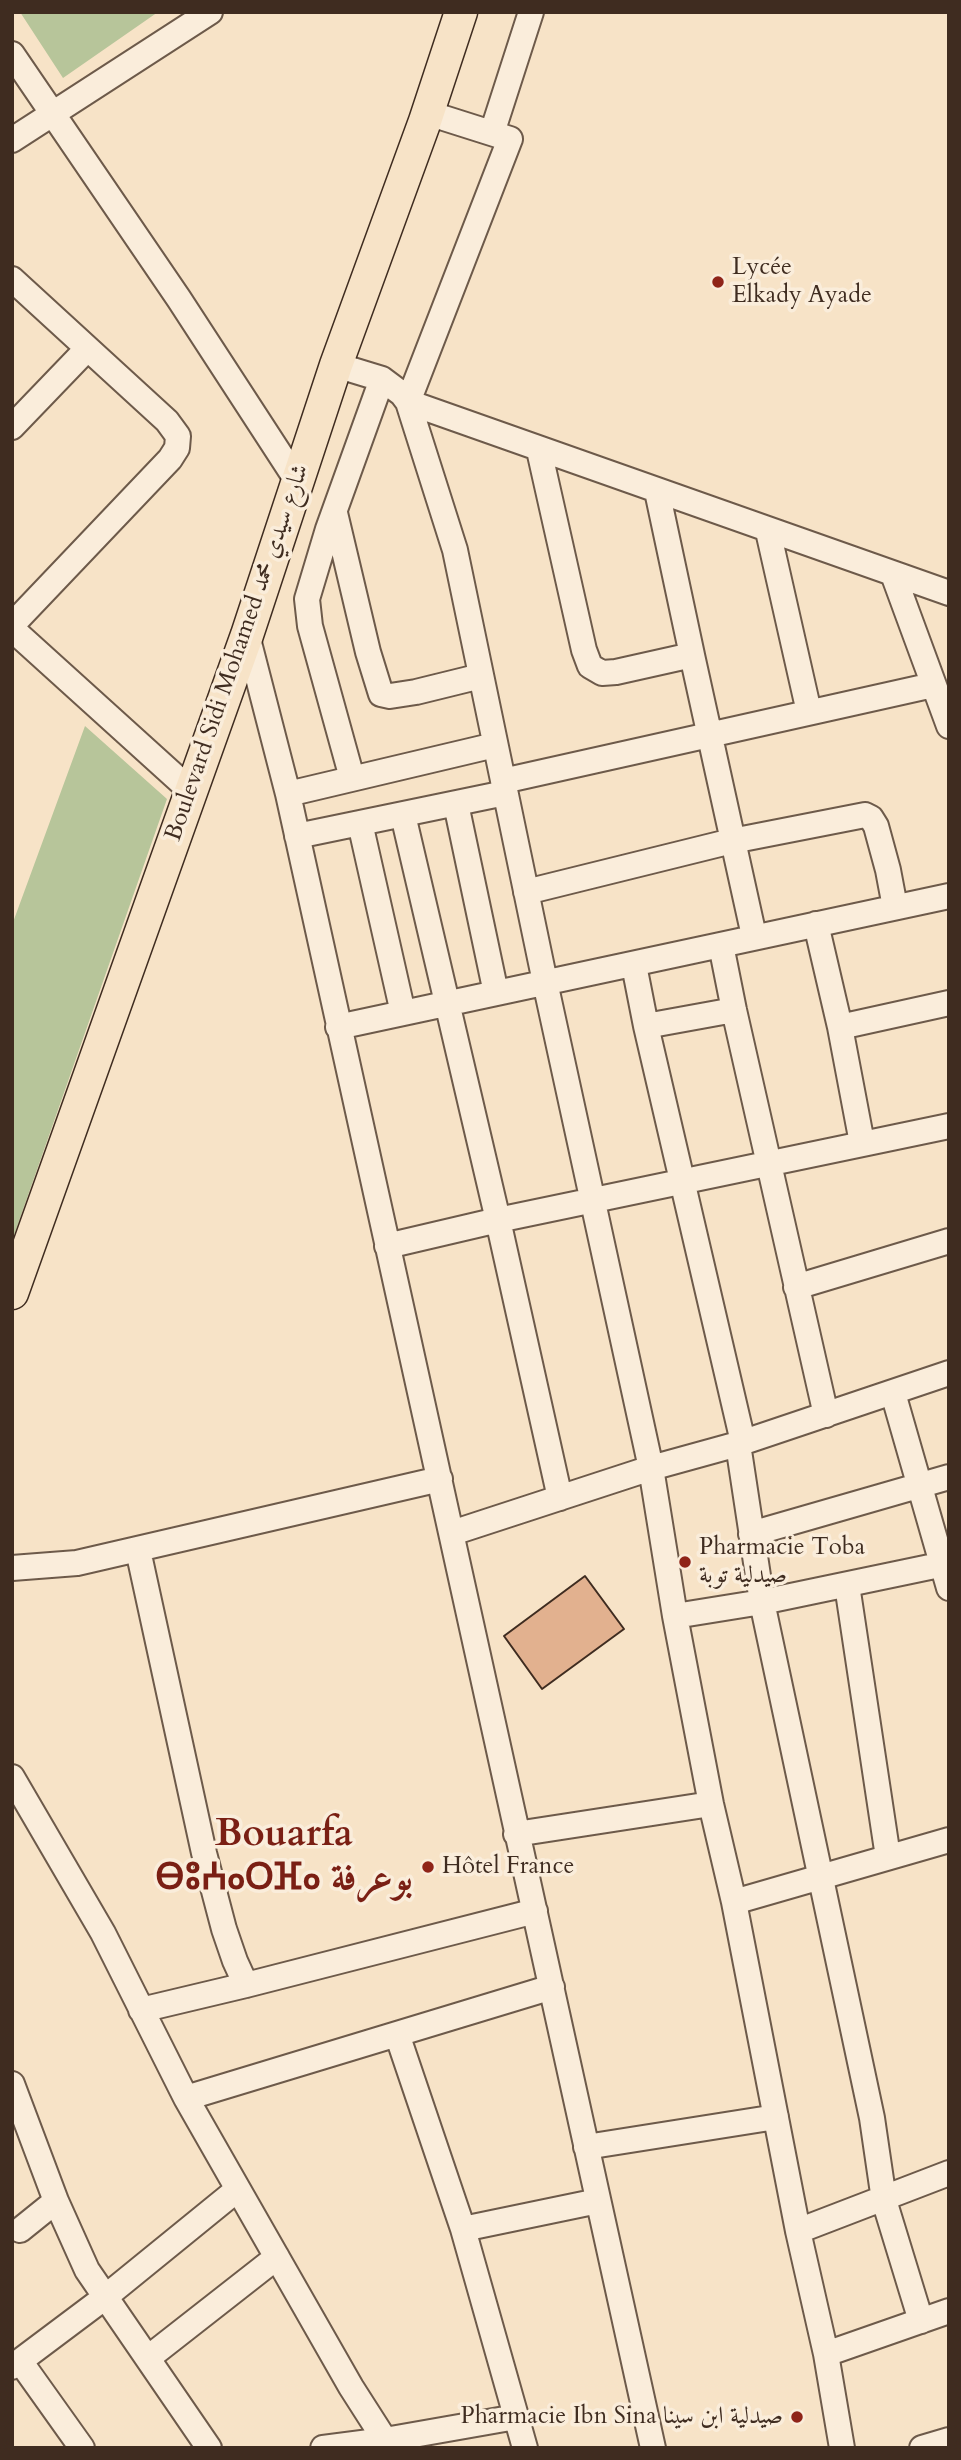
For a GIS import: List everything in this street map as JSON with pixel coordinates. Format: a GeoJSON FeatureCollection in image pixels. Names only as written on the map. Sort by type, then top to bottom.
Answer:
{"type":"FeatureCollection","features":[{"type":"Feature","properties":{"kind":"main road","name":"Boulevard Sidi Mohamed شارع سيدي محمد"},"geometry":{"type":"LineString","coordinates":[[12,1293],[247,635],[336,365],[428,113],[461,12]]}},
{"type":"Feature","properties":{"kind":"street"},"geometry":{"type":"LineString","coordinates":[[12,140],[210,12]]}},
{"type":"Feature","properties":{"kind":"street"},"geometry":{"type":"LineString","coordinates":[[492,133],[531,12]]}},
{"type":"Feature","properties":{"kind":"street"},"geometry":{"type":"LineString","coordinates":[[12,54],[298,482]]}},
{"type":"Feature","properties":{"kind":"street"},"geometry":{"type":"LineString","coordinates":[[408,402],[510,139],[428,113]]}},
{"type":"Feature","properties":{"kind":"street"},"geometry":{"type":"LineString","coordinates":[[12,279],[176,430],[178,436],[177,448],[170,459],[12,627],[191,792]]}},
{"type":"Feature","properties":{"kind":"street"},"geometry":{"type":"LineString","coordinates":[[12,427],[87,349]]}},
{"type":"Feature","properties":{"kind":"street"},"geometry":{"type":"LineString","coordinates":[[336,365],[382,379],[408,402],[455,551],[651,1468],[675,1616],[711,1804],[734,1902],[842,2448]]}},
{"type":"Feature","properties":{"kind":"street"},"geometry":{"type":"LineString","coordinates":[[352,778],[307,610],[309,587],[382,379]]}},
{"type":"Feature","properties":{"kind":"street"},"geometry":{"type":"LineString","coordinates":[[408,402],[949,593]]}},
{"type":"Feature","properties":{"kind":"street"},"geometry":{"type":"LineString","coordinates":[[539,450],[584,650],[590,666],[602,673],[616,672],[692,655]]}},
{"type":"Feature","properties":{"kind":"street"},"geometry":{"type":"LineString","coordinates":[[657,491],[754,936]]}},
{"type":"Feature","properties":{"kind":"street"},"geometry":{"type":"LineString","coordinates":[[335,512],[368,652],[382,694],[390,696],[416,692],[481,676]]}},
{"type":"Feature","properties":{"kind":"street"},"geometry":{"type":"LineString","coordinates":[[768,531],[809,712]]}},
{"type":"Feature","properties":{"kind":"street"},"geometry":{"type":"LineString","coordinates":[[297,836],[456,804],[504,787],[809,712],[943,699],[893,574]]}},
{"type":"Feature","properties":{"kind":"street"},"geometry":{"type":"LineString","coordinates":[[247,635],[288,794],[653,2448]]}},
{"type":"Feature","properties":{"kind":"street"},"geometry":{"type":"LineString","coordinates":[[288,794],[495,744]]}},
{"type":"Feature","properties":{"kind":"street"},"geometry":{"type":"LineString","coordinates":[[456,804],[496,993]]}},
{"type":"Feature","properties":{"kind":"street"},"geometry":{"type":"LineString","coordinates":[[402,815],[498,1220],[560,1498]]}},
{"type":"Feature","properties":{"kind":"street"},"geometry":{"type":"LineString","coordinates":[[526,892],[732,841],[865,815],[871,818],[876,826],[895,907]]}},
{"type":"Feature","properties":{"kind":"street"},"geometry":{"type":"LineString","coordinates":[[360,824],[402,1013]]}},
{"type":"Feature","properties":{"kind":"street"},"geometry":{"type":"LineString","coordinates":[[338,1027],[949,896]]}},
{"type":"Feature","properties":{"kind":"street"},"geometry":{"type":"LineString","coordinates":[[816,924],[840,1027],[862,1143]]}},
{"type":"Feature","properties":{"kind":"street"},"geometry":{"type":"LineString","coordinates":[[721,945],[826,1415]]}},
{"type":"Feature","properties":{"kind":"street"},"geometry":{"type":"LineString","coordinates":[[634,965],[741,1443],[762,1602],[872,2118],[884,2200],[921,2320]]}},
{"type":"Feature","properties":{"kind":"street"},"geometry":{"type":"LineString","coordinates":[[840,1027],[949,1003]]}},
{"type":"Feature","properties":{"kind":"street"},"geometry":{"type":"LineString","coordinates":[[646,1026],[734,1010]]}},
{"type":"Feature","properties":{"kind":"street"},"geometry":{"type":"LineString","coordinates":[[387,1246],[593,1199],[949,1126]]}},
{"type":"Feature","properties":{"kind":"street"},"geometry":{"type":"LineString","coordinates":[[796,1287],[949,1241]]}},
{"type":"Feature","properties":{"kind":"street"},"geometry":{"type":"LineString","coordinates":[[452,1533],[651,1468],[741,1443],[949,1374]]}},
{"type":"Feature","properties":{"kind":"street"},"geometry":{"type":"LineString","coordinates":[[675,1616],[847,1585],[947,1572],[893,1393]]}},
{"type":"Feature","properties":{"kind":"street"},"geometry":{"type":"LineString","coordinates":[[751,1534],[949,1477]]}},
{"type":"Feature","properties":{"kind":"street"},"geometry":{"type":"LineString","coordinates":[[12,1568],[77,1563],[440,1479]]}},
{"type":"Feature","properties":{"kind":"street"},"geometry":{"type":"LineString","coordinates":[[138,1550],[204,1853],[230,1948],[246,1985]]}},
{"type":"Feature","properties":{"kind":"street"},"geometry":{"type":"LineString","coordinates":[[847,1585],[888,1857]]}},
{"type":"Feature","properties":{"kind":"street"},"geometry":{"type":"LineString","coordinates":[[12,1777],[103,1933],[186,2098],[351,2387],[388,2444]]}},
{"type":"Feature","properties":{"kind":"street"},"geometry":{"type":"LineString","coordinates":[[516,1834],[711,1804]]}},
{"type":"Feature","properties":{"kind":"street"},"geometry":{"type":"LineString","coordinates":[[734,1902],[949,1840]]}},
{"type":"Feature","properties":{"kind":"street"},"geometry":{"type":"LineString","coordinates":[[141,2010],[536,1911]]}},
{"type":"Feature","properties":{"kind":"street"},"geometry":{"type":"LineString","coordinates":[[186,2098],[552,1987]]}},
{"type":"Feature","properties":{"kind":"street"},"geometry":{"type":"LineString","coordinates":[[397,2034],[463,2229],[525,2448]]}},
{"type":"Feature","properties":{"kind":"street"},"geometry":{"type":"LineString","coordinates":[[12,2084],[56,2201],[87,2270],[209,2448]]}},
{"type":"Feature","properties":{"kind":"street"},"geometry":{"type":"LineString","coordinates":[[586,2147],[776,2117]]}},
{"type":"Feature","properties":{"kind":"street"},"geometry":{"type":"LineString","coordinates":[[798,2231],[949,2173]]}},
{"type":"Feature","properties":{"kind":"street"},"geometry":{"type":"LineString","coordinates":[[82,2448],[16,2364],[104,2298],[238,2189]]}},
{"type":"Feature","properties":{"kind":"street"},"geometry":{"type":"LineString","coordinates":[[15,2228],[56,2201]]}},
{"type":"Feature","properties":{"kind":"street"},"geometry":{"type":"LineString","coordinates":[[463,2229],[598,2201]]}},
{"type":"Feature","properties":{"kind":"street"},"geometry":{"type":"LineString","coordinates":[[148,2358],[277,2257]]}},
{"type":"Feature","properties":{"kind":"street"},"geometry":{"type":"LineString","coordinates":[[825,2354],[949,2311]]}},
{"type":"Feature","properties":{"kind":"street"},"geometry":{"type":"LineString","coordinates":[[323,2448],[388,2444],[516,2417]]}},
{"type":"Feature","properties":{"kind":"street"},"geometry":{"type":"LineString","coordinates":[[922,2448],[949,2440]]}},
{"type":"Feature","properties":{"kind":"green space"},"geometry":{"type":"Polygon","coordinates":[[[20,12],[158,12],[63,78],[20,12]]]}},
{"type":"Feature","properties":{"kind":"green space"},"geometry":{"type":"Polygon","coordinates":[[[85,726],[167,799],[12,1241],[12,925],[85,726]]]}},
{"type":"Feature","properties":{"kind":"building"},"geometry":{"type":"Polygon","coordinates":[[[585,1576],[624,1629],[542,1689],[504,1636],[585,1576]]]}},
{"type":"Feature","properties":{"kind":"place","name":"Lycée Elkady Ayade"},"geometry":{"type":"Point","coordinates":[718,282]}},
{"type":"Feature","properties":{"kind":"place","name":"Pharmacie Toba صيدلية توبة"},"geometry":{"type":"Point","coordinates":[685,1562]}},
{"type":"Feature","properties":{"kind":"place","name":"Hôtel France"},"geometry":{"type":"Point","coordinates":[428,1867]}},
{"type":"Feature","properties":{"kind":"place","name":"Pharmacie Ibn Sina صيدلية ابن سينا"},"geometry":{"type":"Point","coordinates":[797,2417]}},
{"type":"Feature","properties":{"kind":"district","name":"Bouarfa ⴱⵓⵄⴰⵔⴼⴰ بوعرفة"},"geometry":{"type":"Point","coordinates":[284,1858]}}]}
